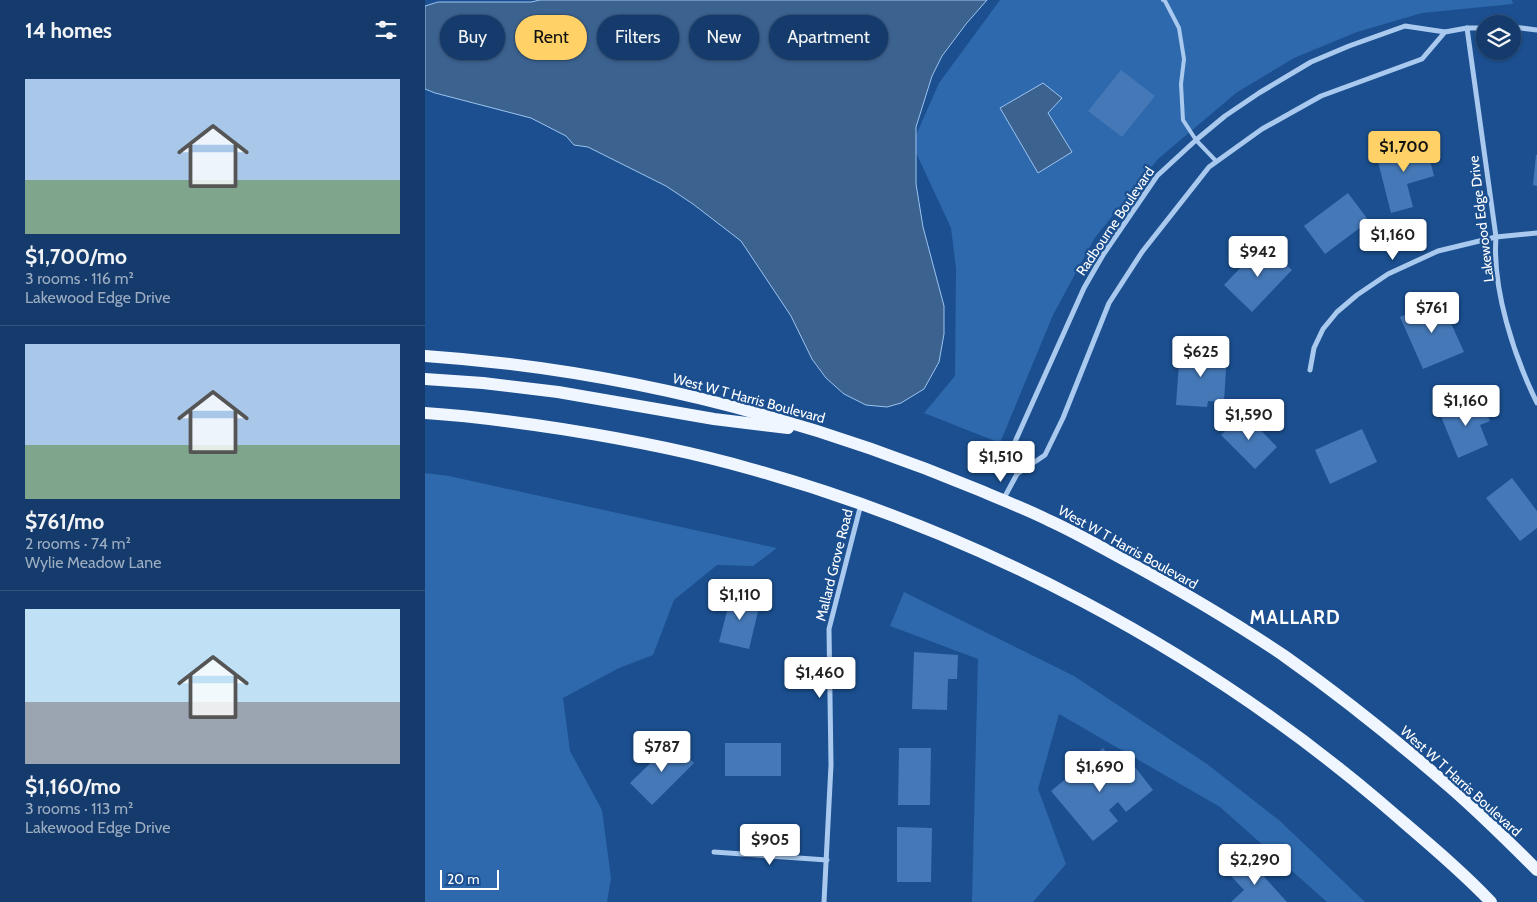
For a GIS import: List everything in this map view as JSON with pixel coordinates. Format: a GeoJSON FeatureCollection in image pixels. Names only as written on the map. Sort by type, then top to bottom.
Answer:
{"type":"FeatureCollection","features":[{"type":"Feature","properties":{"kind":"main road","name":"West W T Harris Boulevard"},"geometry":{"type":"LineString","coordinates":[[425,356],[571,373],[644,386],[764,415],[825,433],[936,472],[1049,520],[1151,574],[1215,611],[1282,655],[1349,704],[1452,789],[1537,870]]}},
{"type":"Feature","properties":{"kind":"main road"},"geometry":{"type":"LineString","coordinates":[[425,379],[483,383],[558,392],[714,419],[825,433]]}},
{"type":"Feature","properties":{"kind":"main road"},"geometry":{"type":"LineString","coordinates":[[425,413],[498,419],[601,435],[750,468],[861,503],[995,557],[1059,588],[1136,630],[1211,677],[1298,736],[1361,786],[1433,848],[1491,902]]}},
{"type":"Feature","properties":{"kind":"street","name":"Radbourne Boulevard"},"geometry":{"type":"LineString","coordinates":[[1017,474],[1014,444],[1084,288],[1103,255],[1157,176],[1225,116],[1311,62],[1405,26],[1445,32],[1476,28]]}},
{"type":"Feature","properties":{"kind":"street","name":"Lakewood Edge Drive"},"geometry":{"type":"LineString","coordinates":[[1467,28],[1496,237],[1495,254],[1502,302],[1515,348],[1537,403]]}},
{"type":"Feature","properties":{"kind":"street"},"geometry":{"type":"LineString","coordinates":[[1521,28],[1537,30]]}},
{"type":"Feature","properties":{"kind":"street"},"geometry":{"type":"LineString","coordinates":[[1003,500],[1017,474],[1045,455],[1063,418],[1109,303],[1142,252],[1209,167],[1262,129],[1321,96],[1422,60],[1445,32]]}},
{"type":"Feature","properties":{"kind":"street"},"geometry":{"type":"LineString","coordinates":[[1310,370],[1314,348],[1323,328],[1337,312],[1357,295],[1388,274],[1438,251],[1496,237],[1537,233]]}},
{"type":"Feature","properties":{"kind":"street","name":"Mallard Grove Road"},"geometry":{"type":"LineString","coordinates":[[824,902],[831,765],[829,629],[861,503]]}},
{"type":"Feature","properties":{"kind":"street"},"geometry":{"type":"LineString","coordinates":[[713,852],[827,860]]}},
{"type":"Feature","properties":{"kind":"lane"},"geometry":{"type":"LineString","coordinates":[[1163,0],[1179,28],[1184,59],[1181,84],[1183,120],[1196,140],[1216,161]]}},
{"type":"Feature","properties":{"kind":"shaded area"},"geometry":{"type":"Polygon","coordinates":[[[540,0],[987,0],[942,56],[932,76],[916,127],[916,184],[923,227],[944,306],[944,334],[939,362],[924,389],[901,403],[887,407],[866,405],[844,394],[826,378],[812,359],[791,316],[741,241],[693,204],[666,186],[588,147],[574,145],[566,136],[531,118],[425,89],[425,6],[438,2],[531,2],[540,0]]]}},
{"type":"Feature","properties":{"kind":"shaded area"},"geometry":{"type":"Polygon","coordinates":[[[1000,0],[1512,0],[1513,4],[1422,13],[1357,32],[1294,58],[1236,93],[1158,159],[1094,239],[1053,315],[1000,443],[924,413],[955,376],[956,268],[951,228],[912,144],[939,83],[1000,0]]]}},
{"type":"Feature","properties":{"kind":"shaded area"},"geometry":{"type":"Polygon","coordinates":[[[1043,83],[1062,98],[1048,113],[1072,152],[1038,173],[1000,108],[1043,83]]]}},
{"type":"Feature","properties":{"kind":"shaded area"},"geometry":{"type":"Polygon","coordinates":[[[425,473],[449,476],[777,548],[753,566],[717,565],[674,600],[653,655],[619,668],[563,698],[570,751],[602,810],[611,878],[607,902],[425,902],[425,473]]]}},
{"type":"Feature","properties":{"kind":"shaded area"},"geometry":{"type":"Polygon","coordinates":[[[904,592],[1074,676],[1207,764],[1280,821],[1365,902],[1327,902],[1220,807],[1059,714],[1038,789],[1066,864],[1033,902],[972,902],[978,659],[890,626],[904,592]]]}},
{"type":"Feature","properties":{"kind":"building"},"geometry":{"type":"Polygon","coordinates":[[[1121,70],[1155,96],[1122,137],[1088,111],[1121,70]]]}},
{"type":"Feature","properties":{"kind":"building"},"geometry":{"type":"Polygon","coordinates":[[[1425,141],[1434,176],[1407,184],[1413,207],[1391,213],[1376,154],[1425,141]]]}},
{"type":"Feature","properties":{"kind":"building"},"geometry":{"type":"Polygon","coordinates":[[[1537,155],[1537,186],[1533,185],[1537,155]]]}},
{"type":"Feature","properties":{"kind":"building"},"geometry":{"type":"Polygon","coordinates":[[[1348,193],[1369,221],[1325,254],[1304,226],[1348,193]]]}},
{"type":"Feature","properties":{"kind":"building"},"geometry":{"type":"Polygon","coordinates":[[[1263,244],[1292,270],[1252,312],[1224,285],[1263,244]]]}},
{"type":"Feature","properties":{"kind":"building"},"geometry":{"type":"Polygon","coordinates":[[[1440,299],[1464,352],[1423,369],[1400,317],[1440,299]]]}},
{"type":"Feature","properties":{"kind":"building"},"geometry":{"type":"Polygon","coordinates":[[[1180,349],[1227,352],[1224,402],[1208,401],[1207,407],[1176,405],[1180,349]]]}},
{"type":"Feature","properties":{"kind":"building"},"geometry":{"type":"Polygon","coordinates":[[[1480,397],[1490,421],[1480,425],[1488,445],[1458,458],[1440,414],[1480,397]]]}},
{"type":"Feature","properties":{"kind":"building"},"geometry":{"type":"Polygon","coordinates":[[[1244,413],[1277,447],[1255,469],[1221,435],[1244,413]]]}},
{"type":"Feature","properties":{"kind":"building"},"geometry":{"type":"Polygon","coordinates":[[[1362,429],[1377,462],[1330,484],[1315,450],[1362,429]]]}},
{"type":"Feature","properties":{"kind":"building"},"geometry":{"type":"Polygon","coordinates":[[[1512,478],[1537,511],[1537,528],[1520,541],[1486,498],[1512,478]]]}},
{"type":"Feature","properties":{"kind":"building"},"geometry":{"type":"Polygon","coordinates":[[[732,592],[761,599],[749,649],[719,642],[732,592]]]}},
{"type":"Feature","properties":{"kind":"building"},"geometry":{"type":"Polygon","coordinates":[[[914,652],[958,655],[957,679],[948,679],[947,710],[912,709],[914,652]]]}},
{"type":"Feature","properties":{"kind":"building"},"geometry":{"type":"Polygon","coordinates":[[[672,742],[694,763],[652,805],[630,783],[672,742]]]}},
{"type":"Feature","properties":{"kind":"building"},"geometry":{"type":"Polygon","coordinates":[[[725,743],[781,743],[781,776],[725,776],[725,743]]]}},
{"type":"Feature","properties":{"kind":"building"},"geometry":{"type":"Polygon","coordinates":[[[899,748],[931,748],[930,805],[898,805],[899,748]]]}},
{"type":"Feature","properties":{"kind":"building"},"geometry":{"type":"Polygon","coordinates":[[[1103,748],[1125,775],[1135,767],[1153,790],[1126,812],[1118,802],[1109,810],[1118,821],[1093,841],[1051,791],[1103,748]]]}},
{"type":"Feature","properties":{"kind":"building"},"geometry":{"type":"Polygon","coordinates":[[[897,827],[932,828],[931,882],[897,882],[897,827]]]}},
{"type":"Feature","properties":{"kind":"building"},"geometry":{"type":"Polygon","coordinates":[[[1249,860],[1287,902],[1231,902],[1244,890],[1231,876],[1249,860]]]}},
{"type":"Feature","properties":{"kind":"district","name":"MALLARD"},"geometry":{"type":"Point","coordinates":[1295,617]}}]}
